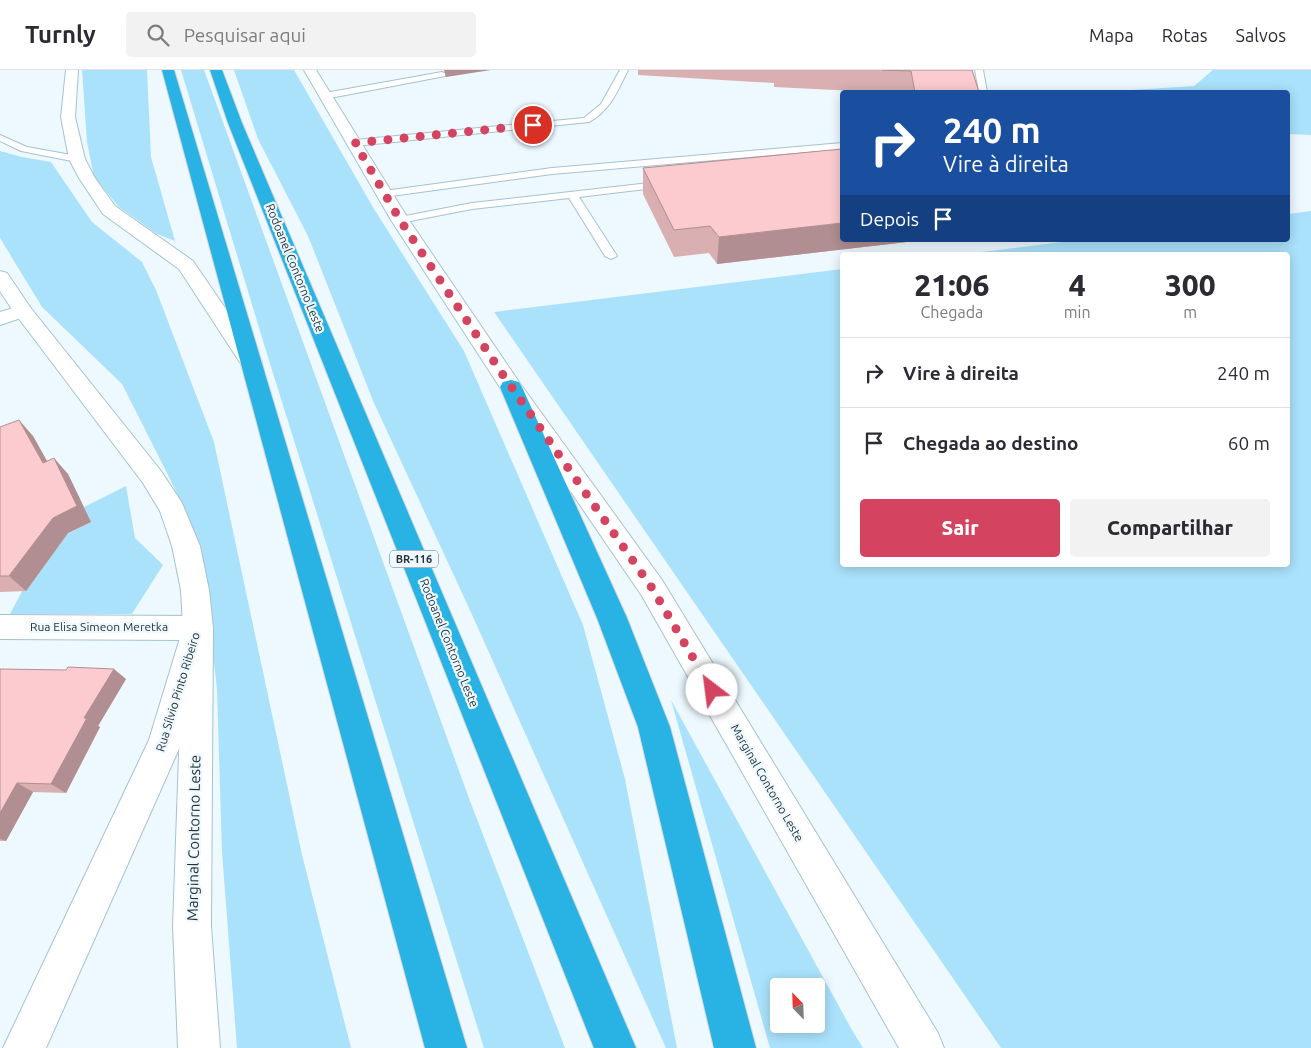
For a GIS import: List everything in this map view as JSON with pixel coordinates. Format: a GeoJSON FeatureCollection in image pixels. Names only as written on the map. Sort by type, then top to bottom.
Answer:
{"type":"FeatureCollection","features":[{"type":"Feature","properties":{"kind":"highway"},"geometry":{"type":"LineString","coordinates":[[168,70],[446,1048]]}},
{"type":"Feature","properties":{"kind":"highway","name":"Rodoanel Contorno Leste"},"geometry":{"type":"LineString","coordinates":[[216,70],[235,123],[615,1048]]}},
{"type":"Feature","properties":{"kind":"highway"},"geometry":{"type":"LineString","coordinates":[[512,387],[612,618],[654,727],[735,1048]]}},
{"type":"Feature","properties":{"kind":"main road"},"geometry":{"type":"LineString","coordinates":[[72,70],[68,117],[77,159],[87,178],[110,210],[186,265],[251,362]]}},
{"type":"Feature","properties":{"kind":"main road","name":"Marginal Contorno Leste"},"geometry":{"type":"LineString","coordinates":[[310,70],[400,220],[512,387],[652,588],[923,1048]]}},
{"type":"Feature","properties":{"kind":"main road","name":"Rua Sílvio Pinto Ribeiro"},"geometry":{"type":"LineString","coordinates":[[0,277],[11,315],[152,476],[173,510],[186,546],[195,590],[198,628],[165,742],[24,1048]]}},
{"type":"Feature","properties":{"kind":"main road","name":"Rua Elisa Simeon Meretka"},"geometry":{"type":"LineString","coordinates":[[0,627],[198,628]]}},
{"type":"Feature","properties":{"kind":"main road","name":"Marginal Contorno Leste"},"geometry":{"type":"LineString","coordinates":[[198,628],[192,926],[200,1048]]}},
{"type":"Feature","properties":{"kind":"lane"},"geometry":{"type":"LineString","coordinates":[[355,143],[586,120],[597,116],[624,70]]}},
{"type":"Feature","properties":{"kind":"lane"},"geometry":{"type":"LineString","coordinates":[[979,70],[983,90]]}},
{"type":"Feature","properties":{"kind":"lane"},"geometry":{"type":"LineString","coordinates":[[325,96],[390,80],[442,74]]}},
{"type":"Feature","properties":{"kind":"lane"},"geometry":{"type":"LineString","coordinates":[[0,138],[24,148],[77,159]]}},
{"type":"Feature","properties":{"kind":"lane"},"geometry":{"type":"LineString","coordinates":[[384,194],[552,171],[840,146]]}},
{"type":"Feature","properties":{"kind":"lane"},"geometry":{"type":"LineString","coordinates":[[400,220],[472,206],[678,183]]}},
{"type":"Feature","properties":{"kind":"lane"},"geometry":{"type":"LineString","coordinates":[[572,194],[611,256]]}},
{"type":"Feature","properties":{"kind":"shaded area"},"geometry":{"type":"Polygon","coordinates":[[[82,70],[147,70],[151,157],[175,241],[157,234],[119,207],[94,177],[87,142],[82,70]]]}},
{"type":"Feature","properties":{"kind":"shaded area"},"geometry":{"type":"Polygon","coordinates":[[[181,70],[204,70],[470,801],[565,1048],[484,1048],[267,354],[181,70]]]}},
{"type":"Feature","properties":{"kind":"shaded area"},"geometry":{"type":"Polygon","coordinates":[[[234,70],[294,70],[374,209],[464,351],[583,625],[625,779],[677,1048],[666,1048],[469,608],[374,403],[308,236],[258,139],[234,70]]]}},
{"type":"Feature","properties":{"kind":"shaded area"},"geometry":{"type":"Polygon","coordinates":[[[1213,70],[1311,70],[1311,135],[1290,134],[1290,90],[1131,90],[1194,86],[1213,70]]]}},
{"type":"Feature","properties":{"kind":"shaded area"},"geometry":{"type":"Polygon","coordinates":[[[0,151],[51,162],[92,222],[142,262],[156,290],[214,442],[302,855],[351,1048],[237,1048],[222,852],[217,689],[201,546],[171,481],[122,384],[42,307],[0,238],[0,151]]]}},
{"type":"Feature","properties":{"kind":"shaded area"},"geometry":{"type":"Polygon","coordinates":[[[1311,211],[1311,1048],[1001,1048],[494,312],[840,269],[840,567],[1290,567],[1290,252],[981,252],[1062,242],[1290,242],[1290,214],[1311,211]]]}},
{"type":"Feature","properties":{"kind":"shaded area"},"geometry":{"type":"Polygon","coordinates":[[[126,486],[135,538],[163,565],[132,614],[10,614],[47,544],[91,522],[84,507],[126,486]]]}},
{"type":"Feature","properties":{"kind":"shaded area"},"geometry":{"type":"Polygon","coordinates":[[[671,700],[823,978],[770,978],[770,1033],[825,1033],[825,981],[863,1048],[770,1048],[671,700]]]}},
{"type":"Feature","properties":{"kind":"building"},"geometry":{"type":"Polygon","coordinates":[[[882,70],[972,70],[978,90],[915,90],[911,71],[882,70]]]}},
{"type":"Feature","properties":{"kind":"building"},"geometry":{"type":"Polygon","coordinates":[[[840,149],[840,223],[719,237],[710,226],[674,230],[643,168],[840,149]]]}},
{"type":"Feature","properties":{"kind":"building"},"geometry":{"type":"Polygon","coordinates":[[[19,420],[43,463],[54,458],[77,506],[53,518],[9,576],[0,576],[0,427],[19,420]]]}},
{"type":"Feature","properties":{"kind":"building"},"geometry":{"type":"Polygon","coordinates":[[[68,667],[114,669],[84,718],[87,718],[51,784],[17,783],[0,813],[0,669],[66,670],[68,667]]]}},
{"type":"Feature","properties":{"kind":"route"},"geometry":{"type":"LineString","coordinates":[[533,125],[355,143],[400,220],[501,372],[652,588],[712,690]]}}]}
